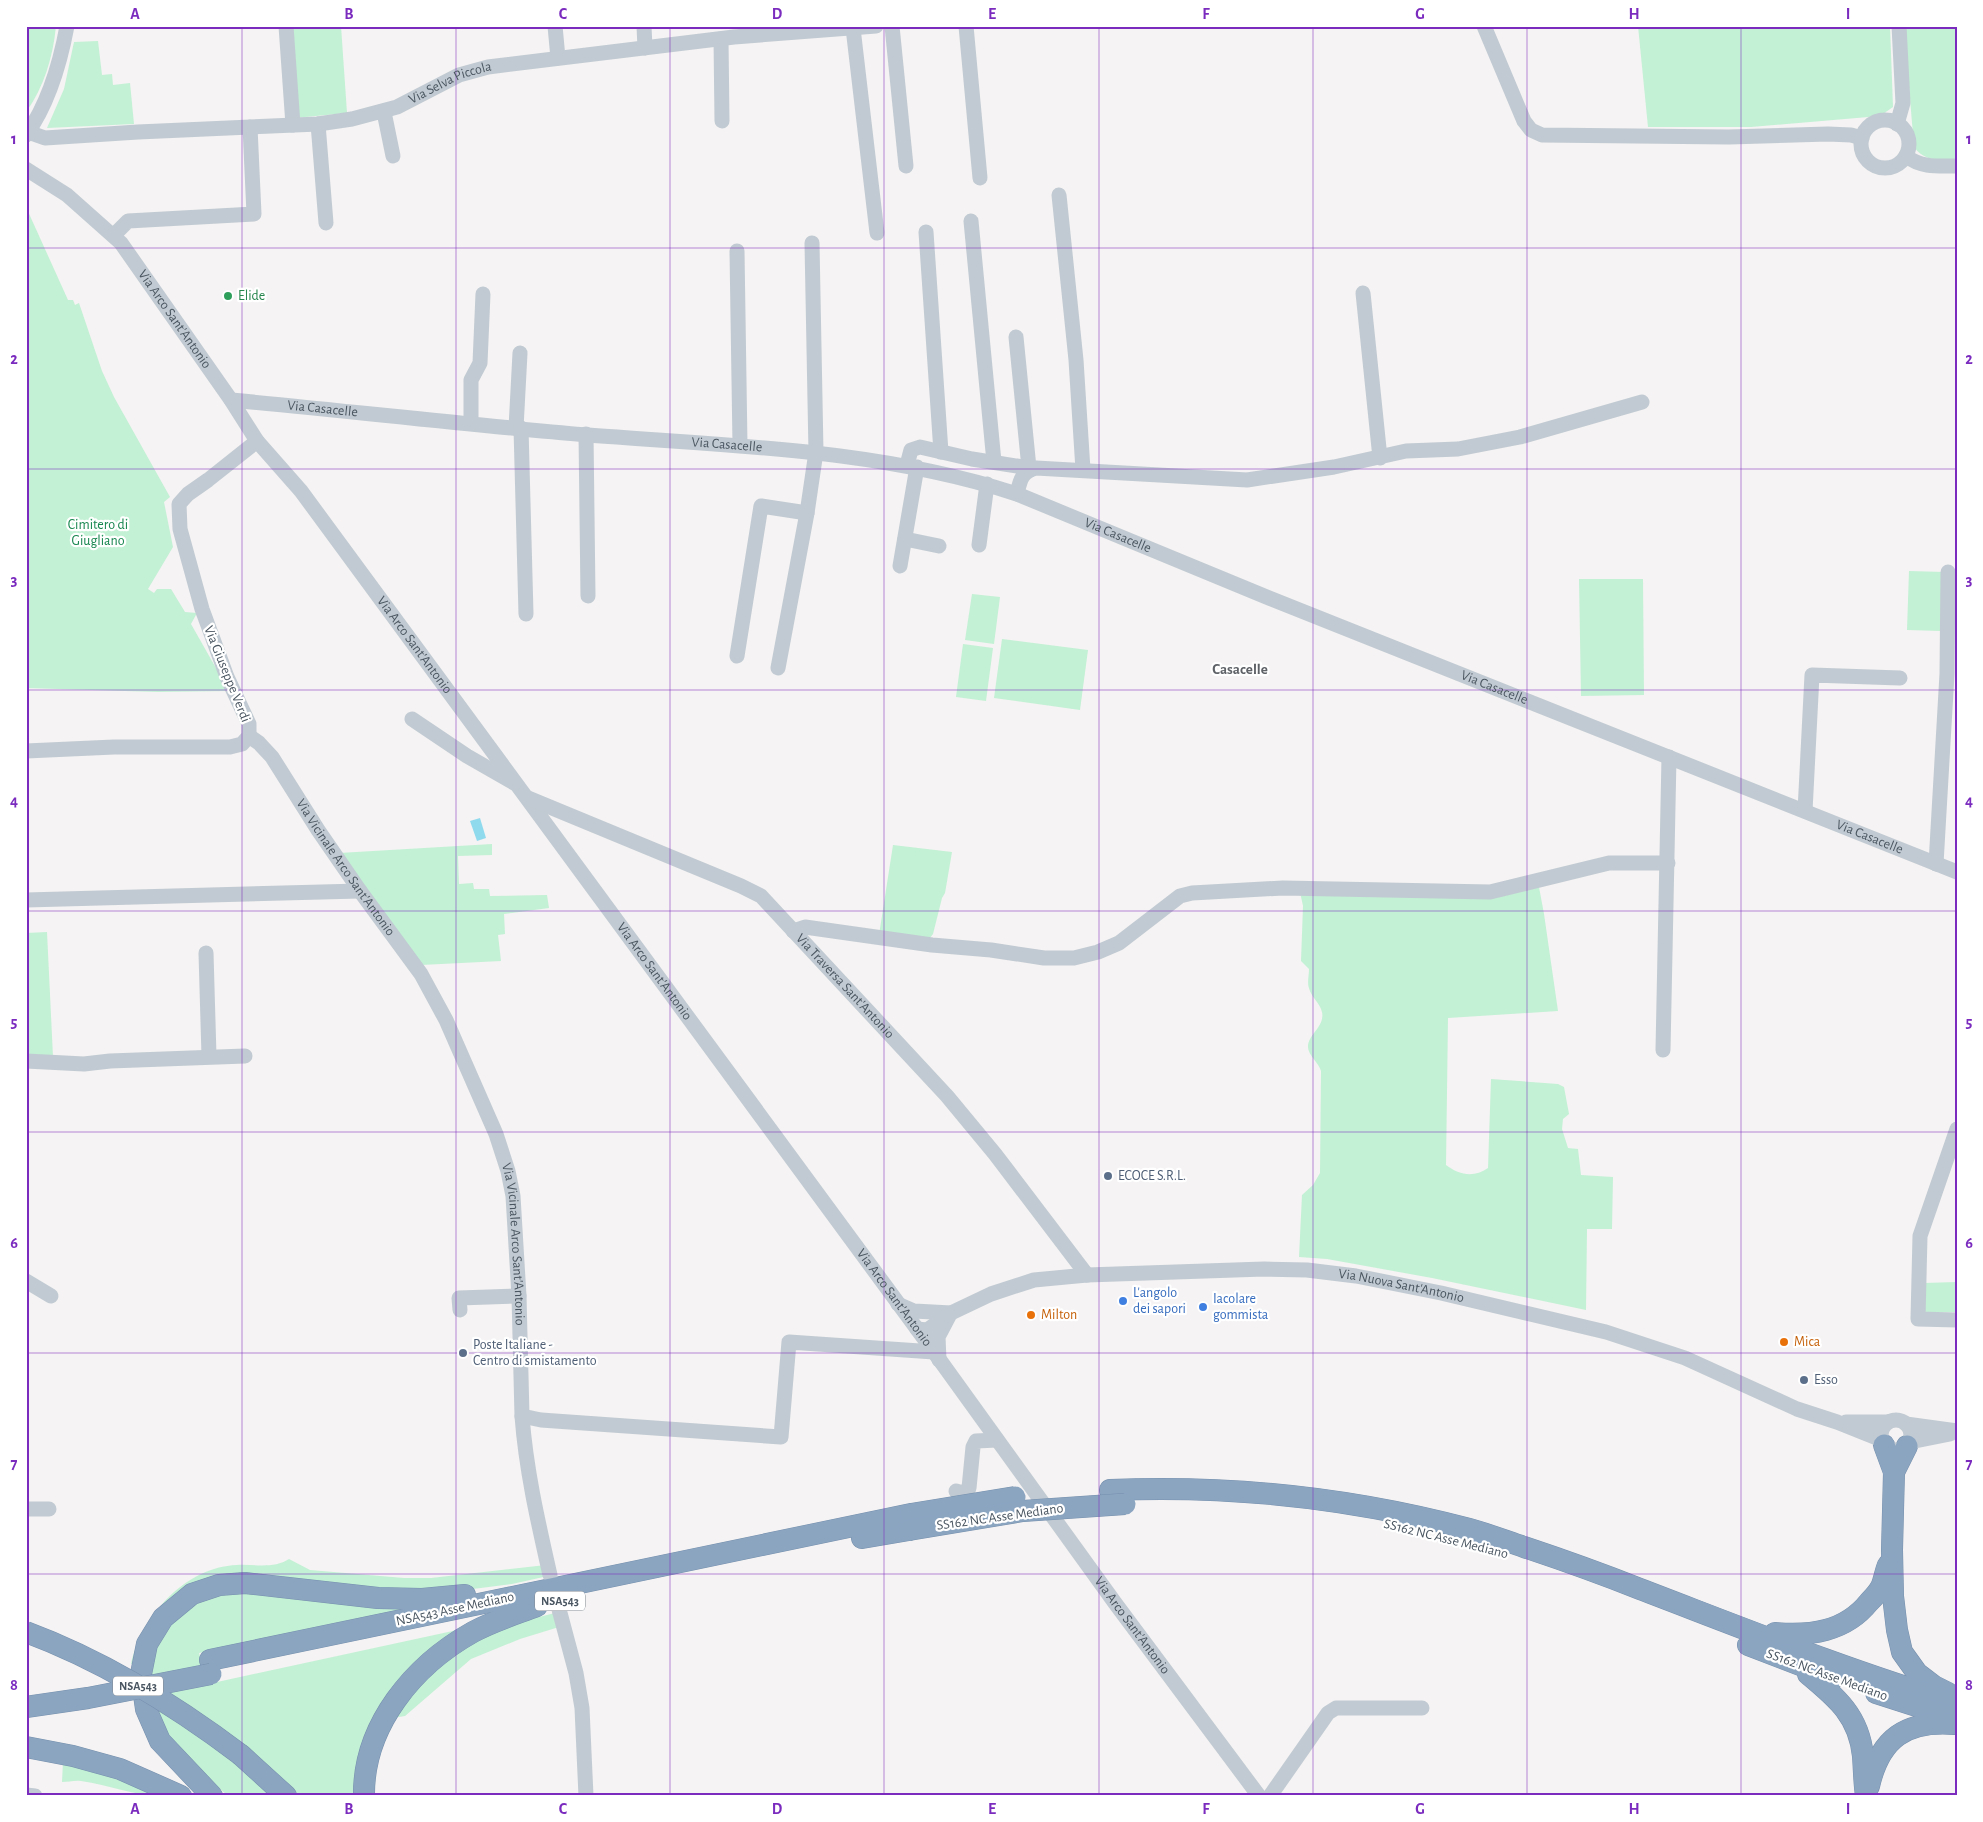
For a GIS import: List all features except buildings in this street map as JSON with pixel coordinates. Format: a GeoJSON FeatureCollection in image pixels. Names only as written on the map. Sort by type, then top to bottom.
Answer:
{"type":"FeatureCollection","features":[{"type":"Feature","properties":{"kind":"highway"},"geometry":{"type":"LineString","coordinates":[[1883,1442],[1894,1472],[1893,1596],[1902,1652],[1917,1673],[1934,1686],[1957,1697]]}},
{"type":"Feature","properties":{"kind":"highway"},"geometry":{"type":"LineString","coordinates":[[1894,1472],[1908,1444]]}},
{"type":"Feature","properties":{"kind":"highway","name":"SS162 NC Asse Mediano"},"geometry":{"type":"LineString","coordinates":[[910,1522],[1019,1497],[1117,1497],[1163,1488],[1230,1497],[1289,1502],[1338,1501],[1394,1511],[1472,1529],[1591,1570],[1896,1685],[1957,1703]]}},
{"type":"Feature","properties":{"kind":"highway","name":"SS162 NC Asse Mediano"},"geometry":{"type":"LineString","coordinates":[[1289,1502],[1330,1513],[1400,1525],[1500,1551],[1796,1664],[1904,1703],[1957,1718]]}},
{"type":"Feature","properties":{"kind":"highway","name":"NSA543 Asse Mediano"},"geometry":{"type":"LineString","coordinates":[[26,1707],[88,1698],[210,1667],[910,1522]]}},
{"type":"Feature","properties":{"kind":"highway"},"geometry":{"type":"LineString","coordinates":[[1747,1630],[1797,1635],[1819,1633],[1843,1624],[1864,1608],[1881,1588],[1892,1550]]}},
{"type":"Feature","properties":{"kind":"highway","name":"NSA543"},"geometry":{"type":"LineString","coordinates":[[212,1796],[160,1741],[146,1710],[142,1674],[147,1644],[163,1618],[192,1594],[219,1585],[245,1584],[378,1598],[422,1599],[470,1594],[531,1600]]}},
{"type":"Feature","properties":{"kind":"highway","name":"NSA543"},"geometry":{"type":"LineString","coordinates":[[364,1796],[364,1784],[372,1747],[389,1710],[407,1684],[436,1657],[474,1632],[531,1600]]}},
{"type":"Feature","properties":{"kind":"highway","name":"NSA543"},"geometry":{"type":"LineString","coordinates":[[26,1632],[101,1664],[204,1727],[241,1755],[286,1796]]}},
{"type":"Feature","properties":{"kind":"highway"},"geometry":{"type":"LineString","coordinates":[[1796,1664],[1846,1709],[1855,1723],[1863,1756],[1866,1796]]}},
{"type":"Feature","properties":{"kind":"highway","name":"NSA543 Asse Mediano"},"geometry":{"type":"LineString","coordinates":[[26,1692],[210,1667]]}},
{"type":"Feature","properties":{"kind":"highway"},"geometry":{"type":"LineString","coordinates":[[1866,1796],[1873,1770],[1882,1749],[1898,1735],[1925,1725],[1957,1724]]}},
{"type":"Feature","properties":{"kind":"highway"},"geometry":{"type":"LineString","coordinates":[[26,1747],[73,1756],[120,1769],[181,1796]]}},
{"type":"Feature","properties":{"kind":"street"},"geometry":{"type":"LineString","coordinates":[[27,133],[40,112],[52,84],[67,26]]}},
{"type":"Feature","properties":{"kind":"street"},"geometry":{"type":"LineString","coordinates":[[286,26],[293,125]]}},
{"type":"Feature","properties":{"kind":"street"},"geometry":{"type":"LineString","coordinates":[[555,26],[558,58]]}},
{"type":"Feature","properties":{"kind":"street"},"geometry":{"type":"LineString","coordinates":[[644,26],[645,48]]}},
{"type":"Feature","properties":{"kind":"street","name":"Via Selva Piccola"},"geometry":{"type":"LineString","coordinates":[[27,133],[45,138],[318,124],[384,112],[410,101],[459,75],[501,65],[645,48],[730,34],[876,26]]}},
{"type":"Feature","properties":{"kind":"street"},"geometry":{"type":"LineString","coordinates":[[892,26],[906,166]]}},
{"type":"Feature","properties":{"kind":"street"},"geometry":{"type":"LineString","coordinates":[[966,26],[980,178]]}},
{"type":"Feature","properties":{"kind":"street"},"geometry":{"type":"LineString","coordinates":[[1484,26],[1524,121],[1532,130],[1542,135],[1729,137],[1828,134],[1851,135],[1862,138]]}},
{"type":"Feature","properties":{"kind":"street"},"geometry":{"type":"LineString","coordinates":[[1897,124],[1903,104],[1899,26]]}},
{"type":"Feature","properties":{"kind":"street"},"geometry":{"type":"LineString","coordinates":[[853,28],[877,234]]}},
{"type":"Feature","properties":{"kind":"street"},"geometry":{"type":"LineString","coordinates":[[722,122],[730,34]]}},
{"type":"Feature","properties":{"kind":"street"},"geometry":{"type":"LineString","coordinates":[[384,112],[393,156]]}},
{"type":"Feature","properties":{"kind":"street"},"geometry":{"type":"LineString","coordinates":[[1889,121],[1897,124],[1905,131],[1908,139],[1909,147],[1906,156],[1901,162],[1892,167],[1877,167],[1869,162],[1863,153],[1862,138],[1870,126],[1878,122],[1889,121]]}},
{"type":"Feature","properties":{"kind":"street"},"geometry":{"type":"LineString","coordinates":[[318,124],[326,223]]}},
{"type":"Feature","properties":{"kind":"street"},"geometry":{"type":"LineString","coordinates":[[114,235],[128,221],[254,214],[250,127]]}},
{"type":"Feature","properties":{"kind":"street"},"geometry":{"type":"LineString","coordinates":[[1906,156],[1923,164],[1957,166]]}},
{"type":"Feature","properties":{"kind":"street","name":"Via Arco Sant'Antonio"},"geometry":{"type":"LineString","coordinates":[[26,169],[67,195],[114,235],[231,400],[257,441],[301,491],[523,791],[1258,1796]]}},
{"type":"Feature","properties":{"kind":"street"},"geometry":{"type":"LineString","coordinates":[[1059,195],[1076,360],[1083,470]]}},
{"type":"Feature","properties":{"kind":"street"},"geometry":{"type":"LineString","coordinates":[[971,221],[994,462]]}},
{"type":"Feature","properties":{"kind":"street"},"geometry":{"type":"LineString","coordinates":[[926,232],[941,452]]}},
{"type":"Feature","properties":{"kind":"street"},"geometry":{"type":"LineString","coordinates":[[778,668],[807,513],[816,452],[812,243]]}},
{"type":"Feature","properties":{"kind":"street"},"geometry":{"type":"LineString","coordinates":[[737,251],[740,445]]}},
{"type":"Feature","properties":{"kind":"street"},"geometry":{"type":"LineString","coordinates":[[1363,293],[1380,458]]}},
{"type":"Feature","properties":{"kind":"street"},"geometry":{"type":"LineString","coordinates":[[470,423],[471,380],[480,362],[483,294]]}},
{"type":"Feature","properties":{"kind":"street"},"geometry":{"type":"LineString","coordinates":[[1016,337],[1029,469]]}},
{"type":"Feature","properties":{"kind":"street"},"geometry":{"type":"LineString","coordinates":[[520,353],[519,428],[526,614]]}},
{"type":"Feature","properties":{"kind":"street","name":"Via Casacelle"},"geometry":{"type":"LineString","coordinates":[[231,400],[586,434],[816,452],[912,466],[987,484],[1017,494],[1260,594],[1957,872]]}},
{"type":"Feature","properties":{"kind":"street"},"geometry":{"type":"LineString","coordinates":[[900,566],[905,539],[912,466],[910,453],[913,448],[920,447],[1029,469],[1083,470],[1247,480],[1380,458],[1406,451],[1458,449],[1520,437],[1642,402]]}},
{"type":"Feature","properties":{"kind":"street"},"geometry":{"type":"LineString","coordinates":[[586,434],[588,596]]}},
{"type":"Feature","properties":{"kind":"street","name":"Via Giuseppe Verdi"},"geometry":{"type":"LineString","coordinates":[[31,749],[230,747],[242,744],[249,736],[249,724],[227,677],[202,609],[180,529],[179,504],[188,494],[257,441]]}},
{"type":"Feature","properties":{"kind":"street"},"geometry":{"type":"LineString","coordinates":[[1017,494],[1022,476],[1029,469]]}},
{"type":"Feature","properties":{"kind":"street"},"geometry":{"type":"LineString","coordinates":[[979,544],[987,484]]}},
{"type":"Feature","properties":{"kind":"street"},"geometry":{"type":"LineString","coordinates":[[737,656],[761,506],[807,513]]}},
{"type":"Feature","properties":{"kind":"street"},"geometry":{"type":"LineString","coordinates":[[905,539],[939,546]]}},
{"type":"Feature","properties":{"kind":"street"},"geometry":{"type":"LineString","coordinates":[[1936,864],[1947,674],[1948,572]]}},
{"type":"Feature","properties":{"kind":"street"},"geometry":{"type":"LineString","coordinates":[[1805,811],[1812,675],[1900,678]]}},
{"type":"Feature","properties":{"kind":"street","name":"Via Traversa Sant'Antonio"},"geometry":{"type":"LineString","coordinates":[[412,719],[523,791],[761,896],[946,1096],[994,1154],[1087,1275]]}},
{"type":"Feature","properties":{"kind":"street","name":"Via Vicinale Arco Sant'Antonio"},"geometry":{"type":"LineString","coordinates":[[249,736],[259,743],[272,757],[318,830],[421,974],[446,1020],[496,1134],[508,1171],[513,1196],[525,1454],[550,1575]]}},
{"type":"Feature","properties":{"kind":"street"},"geometry":{"type":"LineString","coordinates":[[1663,1050],[1668,863],[1668,757]]}},
{"type":"Feature","properties":{"kind":"street"},"geometry":{"type":"LineString","coordinates":[[793,931],[805,926],[932,945],[991,950],[1044,958],[1074,958],[1098,952],[1119,943],[1180,896],[1192,893],[1283,888],[1490,892],[1609,863],[1668,863]]}},
{"type":"Feature","properties":{"kind":"street"},"geometry":{"type":"LineString","coordinates":[[26,900],[360,890]]}},
{"type":"Feature","properties":{"kind":"street"},"geometry":{"type":"LineString","coordinates":[[206,953],[209,1056]]}},
{"type":"Feature","properties":{"kind":"street"},"geometry":{"type":"LineString","coordinates":[[26,1061],[84,1064],[209,1056],[245,1056]]}},
{"type":"Feature","properties":{"kind":"street"},"geometry":{"type":"LineString","coordinates":[[1957,1129],[1920,1236],[1918,1320],[1957,1320]]}},
{"type":"Feature","properties":{"kind":"street","name":"Via Nuova Sant'Antonio"},"geometry":{"type":"LineString","coordinates":[[917,1329],[928,1330],[951,1313],[991,1294],[1034,1280],[1087,1275],[1264,1269],[1307,1270],[1356,1276],[1507,1307],[1606,1332],[1685,1358],[1797,1409],[1837,1422],[1883,1442],[1893,1450],[1898,1450],[1908,1444],[1957,1432]]}},
{"type":"Feature","properties":{"kind":"street"},"geometry":{"type":"LineString","coordinates":[[26,1281],[51,1296]]}},
{"type":"Feature","properties":{"kind":"street"},"geometry":{"type":"LineString","coordinates":[[460,1310],[460,1298],[519,1296]]}},
{"type":"Feature","properties":{"kind":"street"},"geometry":{"type":"LineString","coordinates":[[522,1416],[541,1420],[781,1437],[790,1342],[936,1356],[938,1337],[951,1313],[914,1311],[898,1304]]}},
{"type":"Feature","properties":{"kind":"street","name":"Via Nuova Sant'Antonio"},"geometry":{"type":"LineString","coordinates":[[1837,1422],[1888,1422],[1898,1420],[1906,1424],[1957,1432]]}},
{"type":"Feature","properties":{"kind":"street"},"geometry":{"type":"LineString","coordinates":[[1883,1442],[1882,1430],[1888,1422]]}},
{"type":"Feature","properties":{"kind":"street"},"geometry":{"type":"LineString","coordinates":[[1906,1424],[1911,1432],[1908,1444]]}},
{"type":"Feature","properties":{"kind":"street"},"geometry":{"type":"LineString","coordinates":[[956,1492],[963,1493],[969,1488],[973,1447],[976,1441],[997,1440]]}},
{"type":"Feature","properties":{"kind":"street"},"geometry":{"type":"LineString","coordinates":[[26,1509],[48,1509]]}},
{"type":"Feature","properties":{"kind":"street"},"geometry":{"type":"LineString","coordinates":[[560,1613],[576,1673],[582,1708],[586,1796]]}},
{"type":"Feature","properties":{"kind":"street"},"geometry":{"type":"LineString","coordinates":[[1270,1796],[1328,1713],[1336,1708],[1422,1708]]}},
{"type":"Feature","properties":{"kind":"street"},"geometry":{"type":"LineString","coordinates":[[26,1795],[35,1796]]}},
{"type":"Feature","properties":{"kind":"green space"},"geometry":{"type":"Polygon","coordinates":[[[26,26],[56,26],[53,49],[47,71],[38,92],[26,112],[26,26]]]}},
{"type":"Feature","properties":{"kind":"green space"},"geometry":{"type":"Polygon","coordinates":[[[290,26],[341,26],[347,113],[295,118],[290,26]]]}},
{"type":"Feature","properties":{"kind":"green space"},"geometry":{"type":"Polygon","coordinates":[[[1638,26],[1890,26],[1893,107],[1880,116],[1751,127],[1648,127],[1638,26]]]}},
{"type":"Feature","properties":{"kind":"green space"},"geometry":{"type":"Polygon","coordinates":[[[1904,26],[1957,26],[1957,160],[1928,158],[1914,147],[1904,26]]]}},
{"type":"Feature","properties":{"kind":"green space"},"geometry":{"type":"Polygon","coordinates":[[[98,41],[102,75],[112,74],[113,85],[130,83],[134,124],[47,128],[64,89],[74,42],[98,41]]]}},
{"type":"Feature","properties":{"kind":"green space","name":"Cimitero di Giugliano"},"geometry":{"type":"Polygon","coordinates":[[[26,207],[68,300],[73,300],[75,305],[79,303],[102,371],[114,397],[170,497],[164,502],[173,547],[148,589],[154,593],[157,589],[171,589],[185,612],[197,613],[191,624],[229,691],[158,692],[26,688],[26,207]]]}},
{"type":"Feature","properties":{"kind":"green space"},"geometry":{"type":"Polygon","coordinates":[[[1909,571],[1944,572],[1941,631],[1907,630],[1909,571]]]}},
{"type":"Feature","properties":{"kind":"green space"},"geometry":{"type":"Polygon","coordinates":[[[1579,579],[1643,579],[1644,695],[1581,696],[1579,579]]]}},
{"type":"Feature","properties":{"kind":"green space"},"geometry":{"type":"Polygon","coordinates":[[[972,594],[1000,597],[994,644],[965,640],[972,594]]]}},
{"type":"Feature","properties":{"kind":"green space"},"geometry":{"type":"Polygon","coordinates":[[[1002,639],[1088,650],[1080,710],[994,698],[1002,639]]]}},
{"type":"Feature","properties":{"kind":"green space"},"geometry":{"type":"Polygon","coordinates":[[[963,644],[993,648],[986,701],[956,697],[963,644]]]}},
{"type":"Feature","properties":{"kind":"green space"},"geometry":{"type":"Polygon","coordinates":[[[492,844],[492,855],[458,856],[459,884],[473,883],[474,889],[489,889],[490,896],[547,895],[549,908],[504,914],[505,934],[498,935],[501,961],[421,965],[339,853],[492,844]]]}},
{"type":"Feature","properties":{"kind":"green space"},"geometry":{"type":"Polygon","coordinates":[[[893,845],[952,852],[945,893],[933,934],[929,939],[879,935],[893,845]]]}},
{"type":"Feature","properties":{"kind":"green space"},"geometry":{"type":"Polygon","coordinates":[[[1539,887],[1558,1011],[1448,1018],[1446,1165],[1456,1171],[1467,1174],[1477,1173],[1488,1168],[1491,1079],[1558,1084],[1564,1087],[1569,1114],[1563,1119],[1562,1129],[1568,1148],[1578,1149],[1581,1175],[1613,1177],[1612,1229],[1587,1229],[1586,1310],[1432,1278],[1327,1259],[1299,1257],[1302,1195],[1313,1185],[1320,1173],[1321,1071],[1308,1047],[1322,1017],[1321,1009],[1308,986],[1309,969],[1301,961],[1303,906],[1300,892],[1539,887]]]}},
{"type":"Feature","properties":{"kind":"green space"},"geometry":{"type":"Polygon","coordinates":[[[47,932],[53,1057],[26,1056],[26,933],[47,932]]]}},
{"type":"Feature","properties":{"kind":"green space"},"geometry":{"type":"Polygon","coordinates":[[[1957,1282],[1957,1312],[1924,1312],[1924,1283],[1957,1282]]]}},
{"type":"Feature","properties":{"kind":"green space"},"geometry":{"type":"Polygon","coordinates":[[[289,1559],[310,1570],[404,1578],[431,1578],[546,1565],[548,1576],[512,1584],[473,1589],[192,1590],[139,1663],[131,1664],[145,1629],[156,1612],[169,1597],[184,1585],[200,1575],[218,1568],[237,1565],[271,1565],[289,1559]]]}},
{"type":"Feature","properties":{"kind":"green space"},"geometry":{"type":"Polygon","coordinates":[[[226,1591],[427,1608],[199,1653],[208,1684],[462,1629],[410,1692],[466,1644],[519,1622],[555,1613],[559,1627],[520,1639],[471,1659],[405,1716],[393,1718],[380,1746],[372,1796],[228,1796],[166,1737],[156,1716],[149,1661],[170,1623],[203,1599],[226,1591]]]}},
{"type":"Feature","properties":{"kind":"green space"},"geometry":{"type":"Polygon","coordinates":[[[63,1761],[147,1788],[162,1796],[152,1796],[81,1781],[62,1782],[63,1761]]]}},
{"type":"Feature","properties":{"kind":"water"},"geometry":{"type":"Polygon","coordinates":[[[480,818],[486,838],[477,841],[470,821],[480,818]]]}},
{"type":"Feature","properties":{"kind":"tunnel"},"geometry":{"type":"LineString","coordinates":[[551,1579],[560,1613]]}},
{"type":"Feature","properties":{"kind":"place","name":"Elide"},"geometry":{"type":"Point","coordinates":[228,296]}},
{"type":"Feature","properties":{"kind":"place","name":"ECOCE S.R.L."},"geometry":{"type":"Point","coordinates":[1108,1176]}},
{"type":"Feature","properties":{"kind":"place","name":"L'angolo dei sapori"},"geometry":{"type":"Point","coordinates":[1123,1301]}},
{"type":"Feature","properties":{"kind":"place","name":"Iacolare gommista"},"geometry":{"type":"Point","coordinates":[1203,1307]}},
{"type":"Feature","properties":{"kind":"place","name":"Milton"},"geometry":{"type":"Point","coordinates":[1031,1315]}},
{"type":"Feature","properties":{"kind":"place","name":"Mica"},"geometry":{"type":"Point","coordinates":[1784,1342]}},
{"type":"Feature","properties":{"kind":"place","name":"Poste Italiane - Centro di smistamento"},"geometry":{"type":"Point","coordinates":[463,1353]}},
{"type":"Feature","properties":{"kind":"place","name":"Esso"},"geometry":{"type":"Point","coordinates":[1804,1380]}},
{"type":"Feature","properties":{"kind":"district","name":"Casacelle"},"geometry":{"type":"Point","coordinates":[1240,669]}}]}
